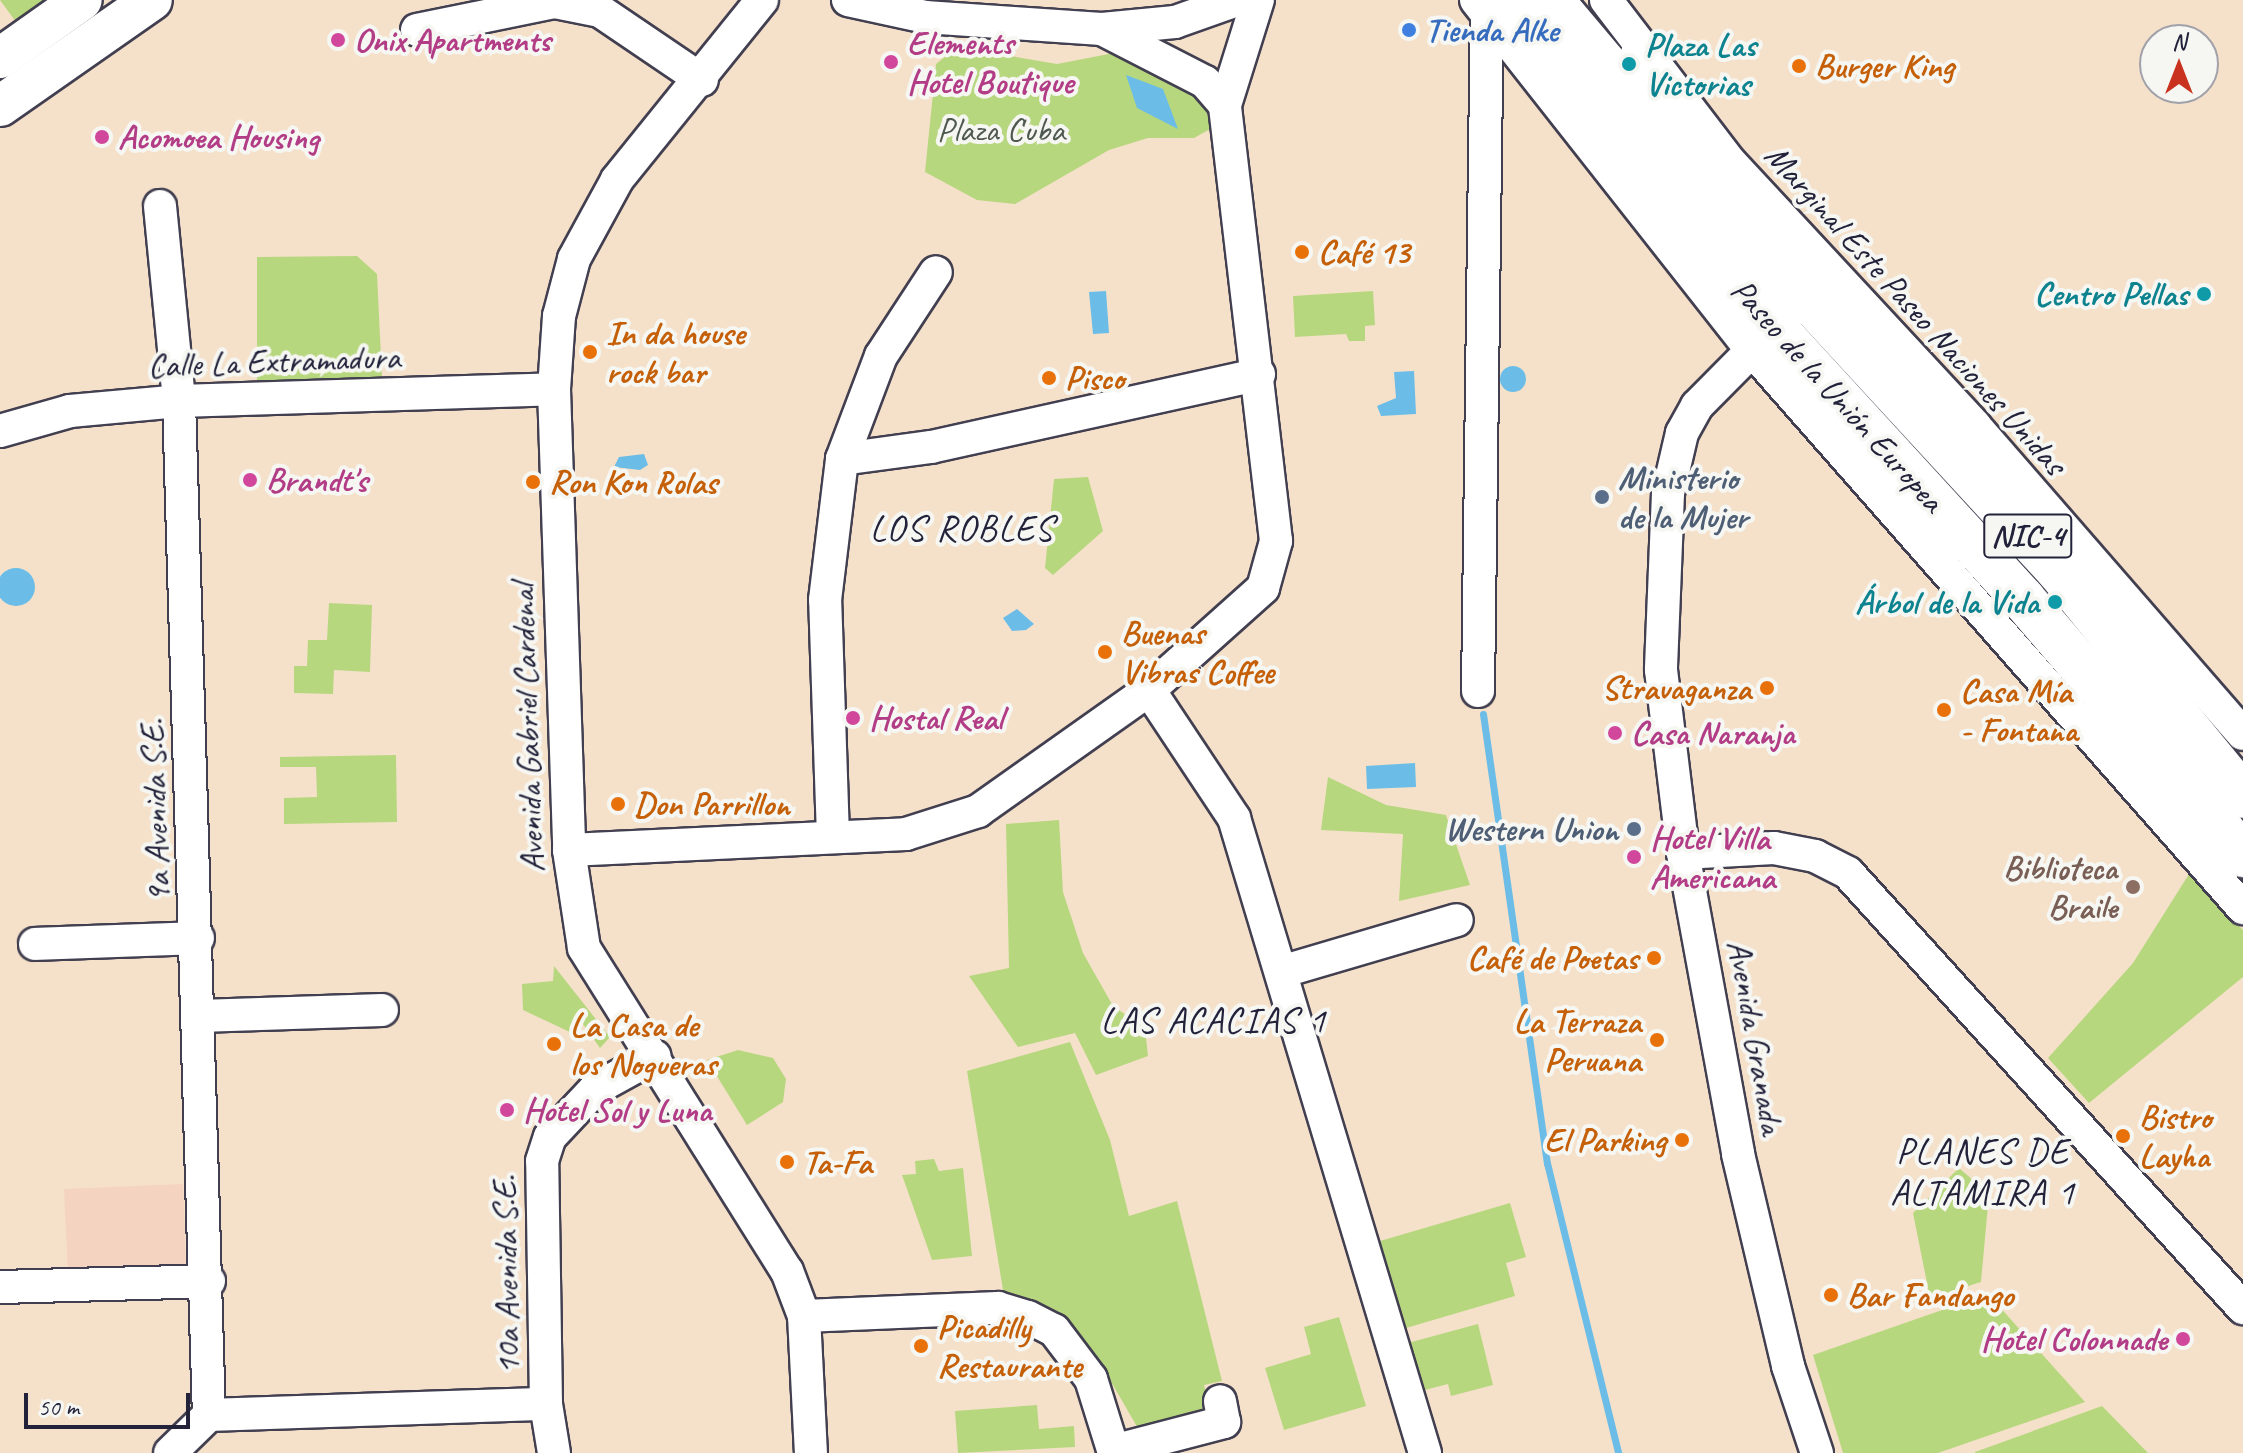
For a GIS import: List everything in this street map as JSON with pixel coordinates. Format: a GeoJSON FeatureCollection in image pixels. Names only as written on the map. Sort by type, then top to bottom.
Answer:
{"type":"FeatureCollection","features":[{"type":"Feature","properties":{"kind":"highway","name":"Paseo de la Unión Europea"},"geometry":{"type":"LineString","coordinates":[[1551,0],[1747,233],[1810,296],[2058,570],[2232,794],[2243,855]]}},
{"type":"Feature","properties":{"kind":"highway","name":"Paseo de la Unión Europea"},"geometry":{"type":"LineString","coordinates":[[1489,3],[1623,172],[1762,338],[2232,794]]}},
{"type":"Feature","properties":{"kind":"highway"},"geometry":{"type":"LineString","coordinates":[[1643,54],[1685,140],[1747,233]]}},
{"type":"Feature","properties":{"kind":"main road"},"geometry":{"type":"LineString","coordinates":[[0,58],[82,0]]}},
{"type":"Feature","properties":{"kind":"main road"},"geometry":{"type":"LineString","coordinates":[[0,106],[152,0]]}},
{"type":"Feature","properties":{"kind":"street","name":"Avenida Gabriel Cardenal"},"geometry":{"type":"LineString","coordinates":[[762,0],[702,80],[617,180],[574,259],[554,389],[569,850],[584,948],[764,1226],[804,1316],[811,1453]]}},
{"type":"Feature","properties":{"kind":"street"},"geometry":{"type":"LineString","coordinates":[[848,0],[925,17],[1102,29],[1175,22],[1237,0]]}},
{"type":"Feature","properties":{"kind":"street"},"geometry":{"type":"LineString","coordinates":[[569,850],[906,834],[978,811],[1149,690],[1263,588],[1276,541],[1259,374],[1225,105],[1258,0]]}},
{"type":"Feature","properties":{"kind":"street","name":"Marginal Este Paseo Naciones Unidas"},"geometry":{"type":"LineString","coordinates":[[1606,0],[1643,54],[1730,162],[1975,426],[2243,734]]}},
{"type":"Feature","properties":{"kind":"street"},"geometry":{"type":"LineString","coordinates":[[417,30],[555,2],[600,11],[702,80]]}},
{"type":"Feature","properties":{"kind":"street"},"geometry":{"type":"LineString","coordinates":[[1478,691],[1489,3]]}},
{"type":"Feature","properties":{"kind":"street"},"geometry":{"type":"LineString","coordinates":[[1102,29],[1205,82],[1225,105]]}},
{"type":"Feature","properties":{"kind":"street","name":"9a Avenida S.E."},"geometry":{"type":"LineString","coordinates":[[160,206],[179,401],[209,1281],[209,1415]]}},
{"type":"Feature","properties":{"kind":"street"},"geometry":{"type":"LineString","coordinates":[[833,837],[825,600],[842,459],[881,356],[936,272]]}},
{"type":"Feature","properties":{"kind":"street","name":"Avenida Granada"},"geometry":{"type":"LineString","coordinates":[[1810,296],[1762,338],[1689,419],[1668,493],[1661,670],[1683,853],[1738,1154],[1788,1366],[1817,1453]]}},
{"type":"Feature","properties":{"kind":"street"},"geometry":{"type":"LineString","coordinates":[[1762,338],[2243,908]]}},
{"type":"Feature","properties":{"kind":"street"},"geometry":{"type":"LineString","coordinates":[[842,459],[931,447],[1259,374]]}},
{"type":"Feature","properties":{"kind":"street","name":"Calle La Extramadura"},"geometry":{"type":"LineString","coordinates":[[0,431],[70,411],[179,401],[554,389]]}},
{"type":"Feature","properties":{"kind":"street"},"geometry":{"type":"LineString","coordinates":[[1149,690],[1234,818],[1284,971],[1425,1453]]}},
{"type":"Feature","properties":{"kind":"street"},"geometry":{"type":"LineString","coordinates":[[1683,853],[1774,848],[1815,856],[1848,873],[2243,1308]]}},
{"type":"Feature","properties":{"kind":"street"},"geometry":{"type":"LineString","coordinates":[[1284,971],[1457,920]]}},
{"type":"Feature","properties":{"kind":"street"},"geometry":{"type":"LineString","coordinates":[[35,944],[198,938]]}},
{"type":"Feature","properties":{"kind":"street"},"geometry":{"type":"LineString","coordinates":[[200,1016],[382,1010]]}},
{"type":"Feature","properties":{"kind":"street","name":"10a Avenida S.E."},"geometry":{"type":"LineString","coordinates":[[554,1453],[546,1404],[542,1161],[550,1137],[595,1089],[655,1056]]}},
{"type":"Feature","properties":{"kind":"street"},"geometry":{"type":"LineString","coordinates":[[0,1287],[209,1281]]}},
{"type":"Feature","properties":{"kind":"street"},"geometry":{"type":"LineString","coordinates":[[804,1316],[998,1308],[1028,1317],[1054,1330],[1091,1379],[1114,1452],[1224,1422],[1220,1401]]}},
{"type":"Feature","properties":{"kind":"street"},"geometry":{"type":"LineString","coordinates":[[170,1453],[209,1415],[546,1404]]}},
{"type":"Feature","properties":{"kind":"shaded area"},"geometry":{"type":"Polygon","coordinates":[[[183,1184],[186,1269],[68,1273],[64,1189],[183,1184]]]}},
{"type":"Feature","properties":{"kind":"green space"},"geometry":{"type":"Polygon","coordinates":[[[0,0],[52,0],[16,22],[0,0]]]}},
{"type":"Feature","properties":{"kind":"green space","name":"Plaza Cuba"},"geometry":{"type":"Polygon","coordinates":[[[976,50],[1057,64],[1119,52],[1216,95],[1212,128],[1194,138],[1148,138],[1109,150],[1015,204],[977,200],[925,172],[936,64],[952,51],[976,50]]]}},
{"type":"Feature","properties":{"kind":"green space"},"geometry":{"type":"Polygon","coordinates":[[[357,256],[377,274],[382,378],[257,383],[257,257],[357,256]]]}},
{"type":"Feature","properties":{"kind":"green space"},"geometry":{"type":"Polygon","coordinates":[[[1373,291],[1375,325],[1365,326],[1365,341],[1349,341],[1346,334],[1295,337],[1293,296],[1373,291]]]}},
{"type":"Feature","properties":{"kind":"green space"},"geometry":{"type":"Polygon","coordinates":[[[1088,477],[1103,531],[1053,575],[1045,568],[1054,479],[1088,477]]]}},
{"type":"Feature","properties":{"kind":"green space"},"geometry":{"type":"Polygon","coordinates":[[[329,603],[372,605],[370,672],[334,670],[333,694],[294,693],[294,666],[307,666],[308,640],[327,640],[329,603]]]}},
{"type":"Feature","properties":{"kind":"green space"},"geometry":{"type":"Polygon","coordinates":[[[396,755],[397,822],[284,824],[284,798],[317,797],[316,767],[280,767],[280,757],[396,755]]]}},
{"type":"Feature","properties":{"kind":"green space"},"geometry":{"type":"Polygon","coordinates":[[[1328,777],[1386,805],[1446,815],[1470,885],[1399,901],[1403,834],[1321,830],[1328,777]]]}},
{"type":"Feature","properties":{"kind":"green space"},"geometry":{"type":"Polygon","coordinates":[[[1059,820],[1063,892],[1083,953],[1113,1006],[1145,1028],[1148,1056],[1096,1075],[1075,1033],[1018,1047],[969,976],[1009,968],[1006,824],[1059,820]]]}},
{"type":"Feature","properties":{"kind":"green space"},"geometry":{"type":"Polygon","coordinates":[[[2189,874],[2243,930],[2243,977],[2089,1103],[2048,1058],[2133,963],[2189,874]]]}},
{"type":"Feature","properties":{"kind":"green space"},"geometry":{"type":"Polygon","coordinates":[[[554,966],[610,1037],[600,1048],[580,1020],[574,1034],[523,1010],[522,984],[553,981],[554,966]]]}},
{"type":"Feature","properties":{"kind":"green space"},"geometry":{"type":"Polygon","coordinates":[[[1070,1042],[1110,1140],[1129,1216],[1177,1201],[1222,1381],[1204,1385],[1211,1416],[1140,1432],[1113,1385],[1042,1312],[1003,1290],[967,1071],[1070,1042]]]}},
{"type":"Feature","properties":{"kind":"green space"},"geometry":{"type":"Polygon","coordinates":[[[738,1050],[773,1058],[786,1079],[783,1102],[747,1125],[707,1060],[738,1050]]]}},
{"type":"Feature","properties":{"kind":"green space"},"geometry":{"type":"Polygon","coordinates":[[[934,1159],[939,1171],[963,1168],[972,1256],[932,1260],[902,1175],[916,1174],[915,1161],[934,1159]]]}},
{"type":"Feature","properties":{"kind":"green space"},"geometry":{"type":"Polygon","coordinates":[[[1959,1168],[1989,1194],[1981,1282],[1930,1298],[1913,1213],[1959,1168]]]}},
{"type":"Feature","properties":{"kind":"green space"},"geometry":{"type":"Polygon","coordinates":[[[1510,1203],[1526,1257],[1506,1263],[1515,1296],[1406,1328],[1380,1241],[1510,1203]]]}},
{"type":"Feature","properties":{"kind":"green space"},"geometry":{"type":"Polygon","coordinates":[[[1988,1294],[2085,1402],[1938,1453],[1843,1453],[1813,1355],[1988,1294]]]}},
{"type":"Feature","properties":{"kind":"green space"},"geometry":{"type":"Polygon","coordinates":[[[1339,1317],[1366,1406],[1284,1430],[1265,1368],[1311,1354],[1304,1327],[1339,1317]]]}},
{"type":"Feature","properties":{"kind":"green space"},"geometry":{"type":"Polygon","coordinates":[[[1478,1324],[1493,1385],[1451,1396],[1448,1384],[1417,1392],[1404,1344],[1478,1324]]]}},
{"type":"Feature","properties":{"kind":"green space"},"geometry":{"type":"Polygon","coordinates":[[[1037,1405],[1039,1429],[1074,1426],[1075,1447],[958,1453],[955,1411],[1037,1405]]]}},
{"type":"Feature","properties":{"kind":"green space"},"geometry":{"type":"Polygon","coordinates":[[[2102,1406],[2148,1453],[1975,1453],[1975,1452],[2102,1406]]]}},
{"type":"Feature","properties":{"kind":"water"},"geometry":{"type":"Polygon","coordinates":[[[1126,75],[1163,89],[1178,129],[1137,108],[1126,75]]]}},
{"type":"Feature","properties":{"kind":"water"},"geometry":{"type":"Polygon","coordinates":[[[1106,291],[1109,333],[1093,334],[1089,292],[1106,291]]]}},
{"type":"Feature","properties":{"kind":"water"},"geometry":{"type":"Polygon","coordinates":[[[1513,366],[1522,370],[1526,379],[1522,388],[1513,392],[1504,388],[1500,379],[1504,370],[1513,366]]]}},
{"type":"Feature","properties":{"kind":"water"},"geometry":{"type":"Polygon","coordinates":[[[1414,371],[1416,414],[1381,416],[1377,406],[1396,398],[1394,372],[1414,371]]]}},
{"type":"Feature","properties":{"kind":"water"},"geometry":{"type":"Polygon","coordinates":[[[644,454],[648,465],[640,470],[614,467],[619,457],[644,454]]]}},
{"type":"Feature","properties":{"kind":"water"},"geometry":{"type":"Polygon","coordinates":[[[16,568],[30,573],[35,587],[30,601],[16,606],[2,601],[-3,587],[2,573],[16,568]]]}},
{"type":"Feature","properties":{"kind":"water"},"geometry":{"type":"Polygon","coordinates":[[[1017,609],[1034,624],[1026,630],[1012,631],[1003,618],[1017,609]]]}},
{"type":"Feature","properties":{"kind":"water"},"geometry":{"type":"Polygon","coordinates":[[[1415,763],[1416,787],[1367,789],[1366,766],[1415,763]]]}},
{"type":"Feature","properties":{"kind":"waterway"},"geometry":{"type":"LineString","coordinates":[[1483,714],[1547,1163],[1618,1453]]}},
{"type":"Feature","properties":{"kind":"place","name":"Tienda Alke"},"geometry":{"type":"Point","coordinates":[1409,30]}},
{"type":"Feature","properties":{"kind":"place","name":"Onix Apartments"},"geometry":{"type":"Point","coordinates":[338,40]}},
{"type":"Feature","properties":{"kind":"place","name":"Elements Hotel Boutique"},"geometry":{"type":"Point","coordinates":[891,62]}},
{"type":"Feature","properties":{"kind":"place","name":"Plaza Las Victorias"},"geometry":{"type":"Point","coordinates":[1629,64]}},
{"type":"Feature","properties":{"kind":"place","name":"Burger King"},"geometry":{"type":"Point","coordinates":[1799,66]}},
{"type":"Feature","properties":{"kind":"place","name":"Acomoea Housing"},"geometry":{"type":"Point","coordinates":[102,137]}},
{"type":"Feature","properties":{"kind":"place","name":"Café 13"},"geometry":{"type":"Point","coordinates":[1302,252]}},
{"type":"Feature","properties":{"kind":"place","name":"Centro Pellas"},"geometry":{"type":"Point","coordinates":[2204,294]}},
{"type":"Feature","properties":{"kind":"place","name":"In da house rock bar"},"geometry":{"type":"Point","coordinates":[590,352]}},
{"type":"Feature","properties":{"kind":"place","name":"Pisco"},"geometry":{"type":"Point","coordinates":[1049,378]}},
{"type":"Feature","properties":{"kind":"place","name":"Brandt's"},"geometry":{"type":"Point","coordinates":[250,480]}},
{"type":"Feature","properties":{"kind":"place","name":"Ron Kon Rolas"},"geometry":{"type":"Point","coordinates":[533,482]}},
{"type":"Feature","properties":{"kind":"place","name":"Ministerio de la Mujer"},"geometry":{"type":"Point","coordinates":[1602,497]}},
{"type":"Feature","properties":{"kind":"place","name":"Árbol de la Vida"},"geometry":{"type":"Point","coordinates":[2055,602]}},
{"type":"Feature","properties":{"kind":"place","name":"Buenas Vibras Coffee"},"geometry":{"type":"Point","coordinates":[1105,652]}},
{"type":"Feature","properties":{"kind":"place","name":"Stravaganza"},"geometry":{"type":"Point","coordinates":[1767,688]}},
{"type":"Feature","properties":{"kind":"place","name":"Casa Mía - Fontana"},"geometry":{"type":"Point","coordinates":[1944,710]}},
{"type":"Feature","properties":{"kind":"place","name":"Hostal Real"},"geometry":{"type":"Point","coordinates":[853,718]}},
{"type":"Feature","properties":{"kind":"place","name":"Casa Naranja"},"geometry":{"type":"Point","coordinates":[1615,733]}},
{"type":"Feature","properties":{"kind":"place","name":"Don Parrillon"},"geometry":{"type":"Point","coordinates":[618,804]}},
{"type":"Feature","properties":{"kind":"place","name":"Western Union"},"geometry":{"type":"Point","coordinates":[1634,829]}},
{"type":"Feature","properties":{"kind":"place","name":"Hotel Villa Americana"},"geometry":{"type":"Point","coordinates":[1634,857]}},
{"type":"Feature","properties":{"kind":"place","name":"Biblioteca Braile"},"geometry":{"type":"Point","coordinates":[2133,887]}},
{"type":"Feature","properties":{"kind":"place","name":"Café de Poetas"},"geometry":{"type":"Point","coordinates":[1654,958]}},
{"type":"Feature","properties":{"kind":"place","name":"La Terraza Peruana"},"geometry":{"type":"Point","coordinates":[1657,1040]}},
{"type":"Feature","properties":{"kind":"place","name":"La Casa de los Nogueras"},"geometry":{"type":"Point","coordinates":[554,1044]}},
{"type":"Feature","properties":{"kind":"place","name":"Hotel Sol y Luna"},"geometry":{"type":"Point","coordinates":[507,1110]}},
{"type":"Feature","properties":{"kind":"place","name":"Bistro Layha"},"geometry":{"type":"Point","coordinates":[2123,1136]}},
{"type":"Feature","properties":{"kind":"place","name":"El Parking"},"geometry":{"type":"Point","coordinates":[1682,1140]}},
{"type":"Feature","properties":{"kind":"place","name":"Ta-Fa"},"geometry":{"type":"Point","coordinates":[787,1162]}},
{"type":"Feature","properties":{"kind":"place","name":"Bar Fandango"},"geometry":{"type":"Point","coordinates":[1831,1295]}},
{"type":"Feature","properties":{"kind":"place","name":"Hotel Colonnade"},"geometry":{"type":"Point","coordinates":[2183,1339]}},
{"type":"Feature","properties":{"kind":"place","name":"Picadilly Restaurante"},"geometry":{"type":"Point","coordinates":[921,1346]}},
{"type":"Feature","properties":{"kind":"district","name":"LOS ROBLES"},"geometry":{"type":"Point","coordinates":[962,529]}},
{"type":"Feature","properties":{"kind":"district","name":"LAS ACACIAS 1"},"geometry":{"type":"Point","coordinates":[1214,1021]}},
{"type":"Feature","properties":{"kind":"district","name":"PLANES DE ALTAMIRA 1"},"geometry":{"type":"Point","coordinates":[1983,1172]}}]}
